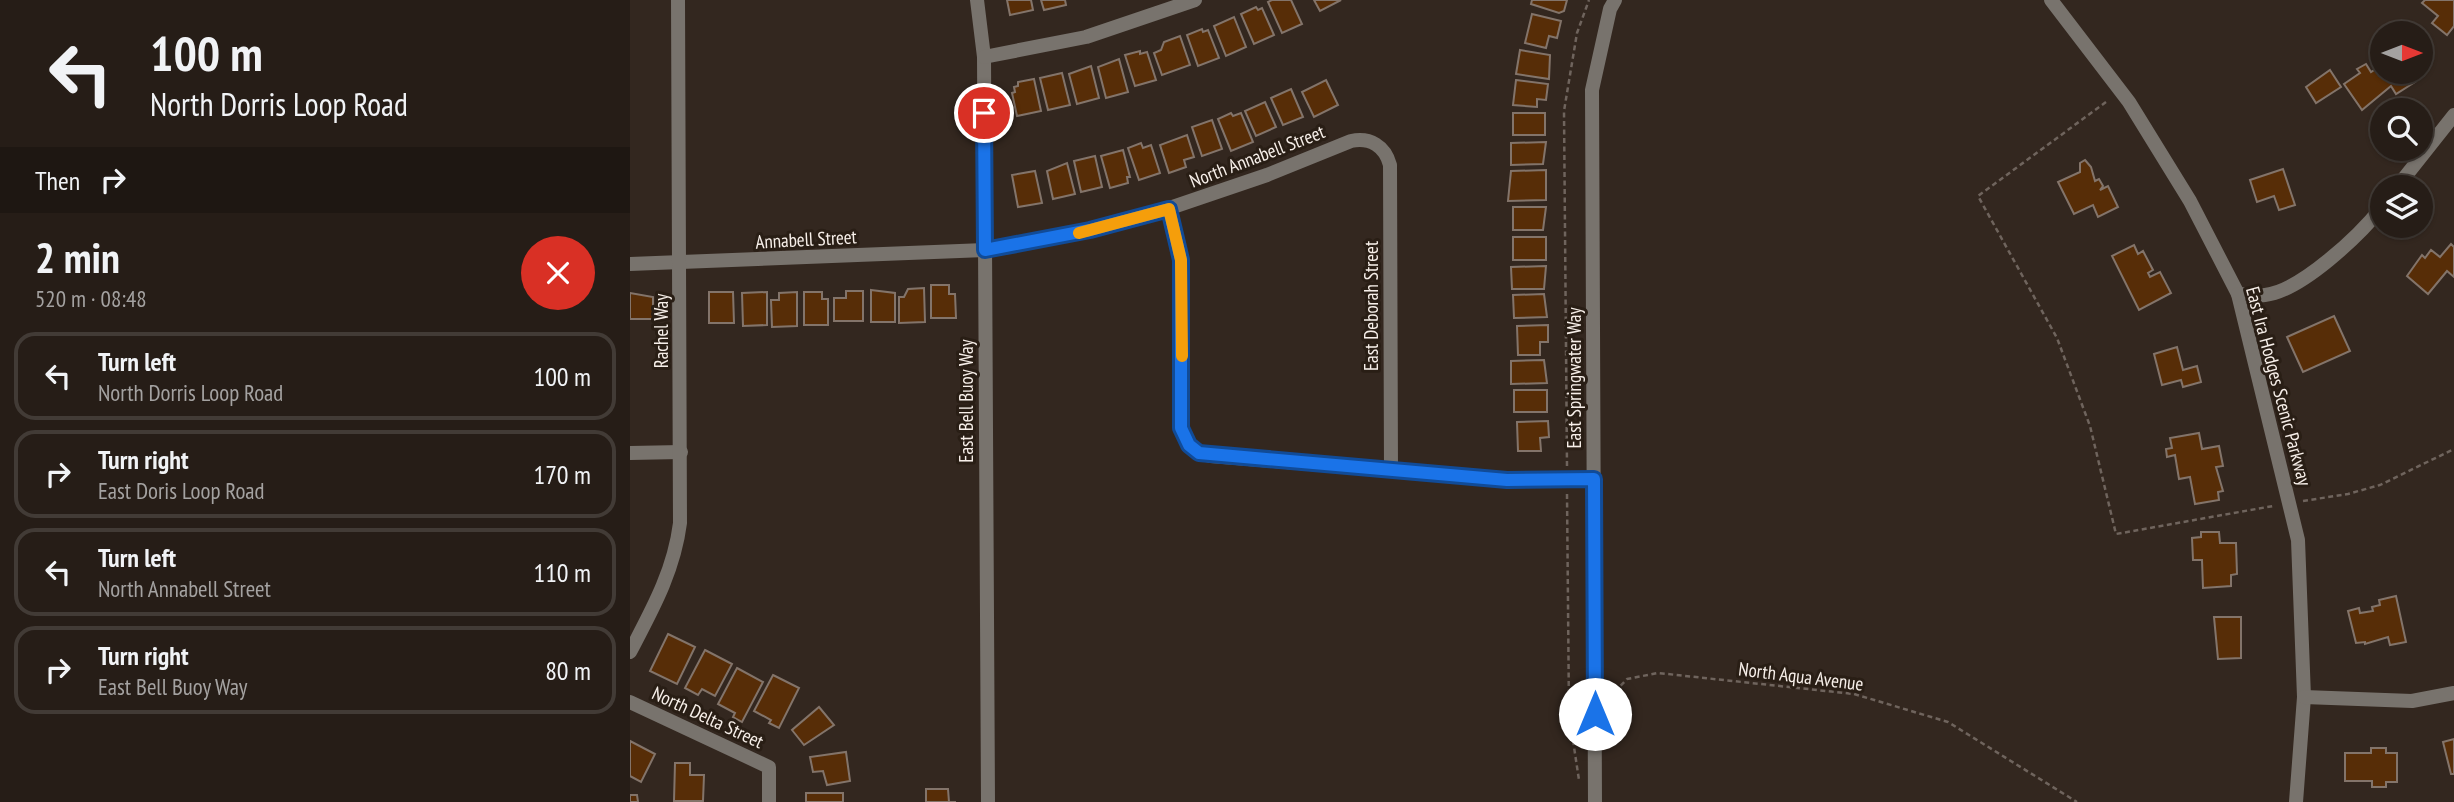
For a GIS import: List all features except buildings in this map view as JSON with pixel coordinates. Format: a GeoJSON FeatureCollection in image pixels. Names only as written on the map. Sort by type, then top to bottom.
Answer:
{"type":"FeatureCollection","features":[{"type":"Feature","properties":{"kind":"street","name":"Rachel Way"},"geometry":{"type":"LineString","coordinates":[[630,652],[665,584],[676,554],[681,523],[678,0]]}},
{"type":"Feature","properties":{"kind":"street","name":"East Bell Buoy Way"},"geometry":{"type":"LineString","coordinates":[[977,0],[984,57],[988,802]]}},
{"type":"Feature","properties":{"kind":"street"},"geometry":{"type":"LineString","coordinates":[[984,57],[1086,37],[1195,0]]}},
{"type":"Feature","properties":{"kind":"street","name":"East Springwater Way"},"geometry":{"type":"LineString","coordinates":[[1595,802],[1592,90],[1610,9],[1615,0]]}},
{"type":"Feature","properties":{"kind":"street","name":"East Ira Hodges Scenic Parkway"},"geometry":{"type":"LineString","coordinates":[[2051,0],[2129,102],[2190,201],[2238,294],[2298,540],[2305,697],[2296,802]]}},
{"type":"Feature","properties":{"kind":"street"},"geometry":{"type":"LineString","coordinates":[[2406,175],[2454,115]]}},
{"type":"Feature","properties":{"kind":"street","name":"North Annabell Street"},"geometry":{"type":"LineString","coordinates":[[985,250],[1090,230],[1169,209],[1267,175],[1351,141],[1365,140],[1379,145]]}},
{"type":"Feature","properties":{"kind":"street","name":"East Deborah Street"},"geometry":{"type":"LineString","coordinates":[[1379,145],[1390,165],[1391,471]]}},
{"type":"Feature","properties":{"kind":"street"},"geometry":{"type":"LineString","coordinates":[[1169,209],[1181,260],[1181,428],[1189,445],[1211,456],[1507,480],[1594,479]]}},
{"type":"Feature","properties":{"kind":"street"},"geometry":{"type":"LineString","coordinates":[[2238,294],[2267,295],[2303,278],[2336,255],[2370,222]]}},
{"type":"Feature","properties":{"kind":"street","name":"Annabell Street"},"geometry":{"type":"LineString","coordinates":[[630,264],[985,250]]}},
{"type":"Feature","properties":{"kind":"street"},"geometry":{"type":"LineString","coordinates":[[630,453],[681,452]]}},
{"type":"Feature","properties":{"kind":"street"},"geometry":{"type":"LineString","coordinates":[[2305,697],[2412,701],[2454,693]]}},
{"type":"Feature","properties":{"kind":"street","name":"North Delta Street"},"geometry":{"type":"LineString","coordinates":[[630,702],[769,767],[769,802]]}},
{"type":"Feature","properties":{"kind":"path"},"geometry":{"type":"LineString","coordinates":[[1580,790],[1569,714],[1564,111],[1577,33],[1589,0]]}},
{"type":"Feature","properties":{"kind":"path"},"geometry":{"type":"LineString","coordinates":[[2106,102],[1978,196],[2057,338],[2090,426],[2116,534],[2273,506]]}},
{"type":"Feature","properties":{"kind":"path"},"geometry":{"type":"LineString","coordinates":[[2299,502],[2348,495],[2380,485],[2454,449]]}},
{"type":"Feature","properties":{"kind":"path","name":"North Aqua Avenue"},"geometry":{"type":"LineString","coordinates":[[1595,714],[1627,679],[1658,673],[1854,694],[1948,722],[2077,802]]}},
{"type":"Feature","properties":{"kind":"slow traffic"},"geometry":{"type":"LineString","coordinates":[[1079,233],[1169,209],[1181,260],[1182,356]]}},
{"type":"Feature","properties":{"kind":"route"},"geometry":{"type":"LineString","coordinates":[[984,113],[985,250],[1122,223],[1169,209],[1181,260],[1181,428],[1189,445],[1199,453],[1507,480],[1594,479],[1595,714]]}}]}
